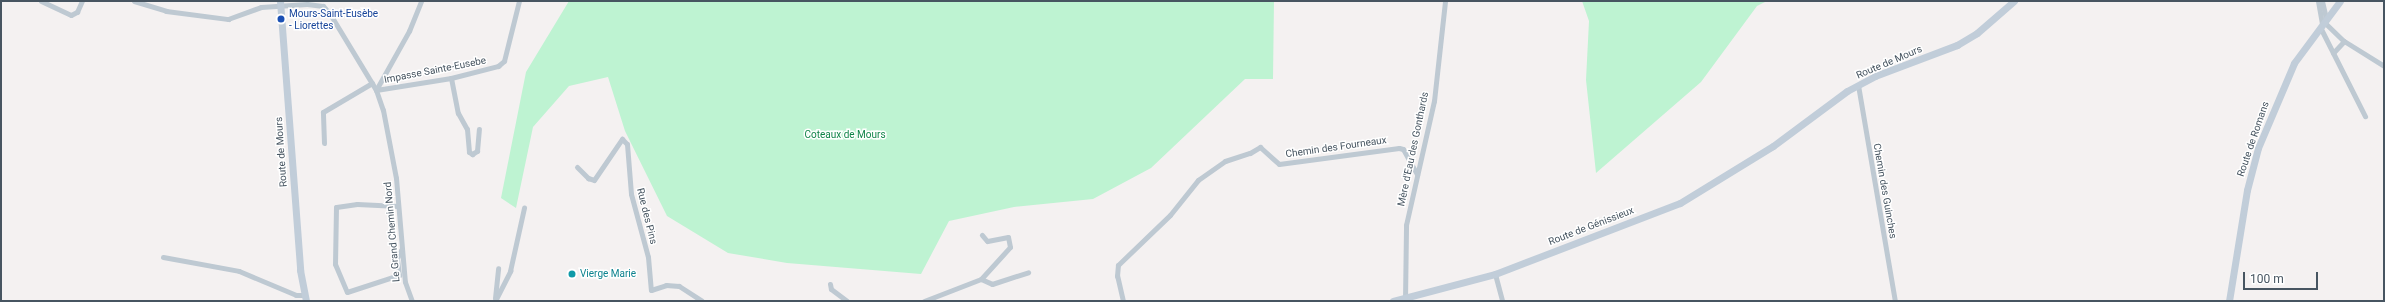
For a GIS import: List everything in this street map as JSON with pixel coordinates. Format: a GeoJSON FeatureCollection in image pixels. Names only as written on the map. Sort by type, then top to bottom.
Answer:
{"type":"FeatureCollection","features":[{"type":"Feature","properties":{"kind":"street"},"geometry":{"type":"LineString","coordinates":[[41,1],[71,15],[77,12],[82,1]]}},
{"type":"Feature","properties":{"kind":"street"},"geometry":{"type":"LineString","coordinates":[[134,1],[166,11],[228,19],[261,7],[280,3],[317,2]]}},
{"type":"Feature","properties":{"kind":"street"},"geometry":{"type":"LineString","coordinates":[[376,90],[409,31],[421,1]]}},
{"type":"Feature","properties":{"kind":"street","name":"Impasse Sainte-Eusebe"},"geometry":{"type":"LineString","coordinates":[[376,90],[451,78],[498,66],[504,61],[519,1]]}},
{"type":"Feature","properties":{"kind":"street","name":"Mère d'Eau des Gonthards"},"geometry":{"type":"LineString","coordinates":[[1405,299],[1406,225],[1434,101],[1445,1]]}},
{"type":"Feature","properties":{"kind":"street","name":"Route de Mours"},"geometry":{"type":"LineString","coordinates":[[1773,146],[1858,85],[1957,45],[1977,33],[2014,1]]}},
{"type":"Feature","properties":{"kind":"street"},"geometry":{"type":"LineString","coordinates":[[2318,1],[2323,23],[2333,52],[2366,116]]}},
{"type":"Feature","properties":{"kind":"street"},"geometry":{"type":"LineString","coordinates":[[2322,1],[2323,23],[2344,41],[2384,66]]}},
{"type":"Feature","properties":{"kind":"street","name":"Route de Romans"},"geometry":{"type":"LineString","coordinates":[[2229,301],[2246,190],[2254,159],[2285,80],[2323,23],[2340,1]]}},
{"type":"Feature","properties":{"kind":"street","name":"Le Grand Chemin Nord"},"geometry":{"type":"LineString","coordinates":[[317,2],[323,6],[338,25],[376,90],[396,178],[401,250],[407,291],[412,301]]}},
{"type":"Feature","properties":{"kind":"street","name":"Route de Mours"},"geometry":{"type":"LineString","coordinates":[[280,3],[305,298]]}},
{"type":"Feature","properties":{"kind":"street"},"geometry":{"type":"LineString","coordinates":[[2333,52],[2344,41]]}},
{"type":"Feature","properties":{"kind":"street"},"geometry":{"type":"LineString","coordinates":[[451,78],[458,113],[467,129],[469,152],[472,154],[477,151],[479,129]]}},
{"type":"Feature","properties":{"kind":"street"},"geometry":{"type":"LineString","coordinates":[[324,143],[323,112],[372,83]]}},
{"type":"Feature","properties":{"kind":"street","name":"Chemin des Guinches"},"geometry":{"type":"LineString","coordinates":[[1858,85],[1895,301]]}},
{"type":"Feature","properties":{"kind":"street","name":"Rue des Pins"},"geometry":{"type":"LineString","coordinates":[[577,167],[588,178],[594,180],[622,139],[626,144],[630,194],[648,257],[651,290],[666,285],[679,286],[702,301]]}},
{"type":"Feature","properties":{"kind":"street","name":"Route de Génissieux"},"geometry":{"type":"LineString","coordinates":[[1393,301],[1495,274],[1680,203],[1773,146]]}},
{"type":"Feature","properties":{"kind":"street","name":"Chemin des Fourneaux"},"geometry":{"type":"LineString","coordinates":[[1123,301],[1117,276],[1118,266],[1170,215],[1198,180],[1225,161],[1250,153],[1260,147],[1278,164],[1399,148],[1403,149],[1417,174]]}},
{"type":"Feature","properties":{"kind":"street"},"geometry":{"type":"LineString","coordinates":[[398,206],[357,204],[336,207],[335,264],[347,292],[399,275],[397,258],[401,250]]}},
{"type":"Feature","properties":{"kind":"street"},"geometry":{"type":"LineString","coordinates":[[495,301],[510,271],[524,208]]}},
{"type":"Feature","properties":{"kind":"street"},"geometry":{"type":"LineString","coordinates":[[924,301],[981,279],[1010,247],[1008,237],[988,241],[982,235]]}},
{"type":"Feature","properties":{"kind":"street"},"geometry":{"type":"LineString","coordinates":[[163,257],[239,271],[305,298]]}},
{"type":"Feature","properties":{"kind":"street"},"geometry":{"type":"LineString","coordinates":[[495,301],[498,268]]}},
{"type":"Feature","properties":{"kind":"street"},"geometry":{"type":"LineString","coordinates":[[981,279],[992,284],[1028,272]]}},
{"type":"Feature","properties":{"kind":"street"},"geometry":{"type":"LineString","coordinates":[[1495,274],[1502,301]]}},
{"type":"Feature","properties":{"kind":"street"},"geometry":{"type":"LineString","coordinates":[[830,284],[832,289],[847,301]]}},
{"type":"Feature","properties":{"kind":"green space","name":"Coteaux de Mours"},"geometry":{"type":"Polygon","coordinates":[[[569,1],[1274,1],[1273,79],[1245,79],[1151,168],[1093,199],[1014,207],[949,221],[921,274],[787,263],[728,253],[667,216],[625,131],[608,77],[569,86],[533,127],[516,208],[501,198],[526,72],[569,1]]]}},
{"type":"Feature","properties":{"kind":"green space"},"geometry":{"type":"Polygon","coordinates":[[[1582,1],[1767,1],[1757,6],[1701,82],[1596,173],[1586,80],[1589,21],[1582,1]]]}},
{"type":"Feature","properties":{"kind":"place","name":"Mours-Saint-Eusèbe - Liorettes"},"geometry":{"type":"Point","coordinates":[281,19]}},
{"type":"Feature","properties":{"kind":"place","name":"Vierge Marie"},"geometry":{"type":"Point","coordinates":[572,274]}}]}
